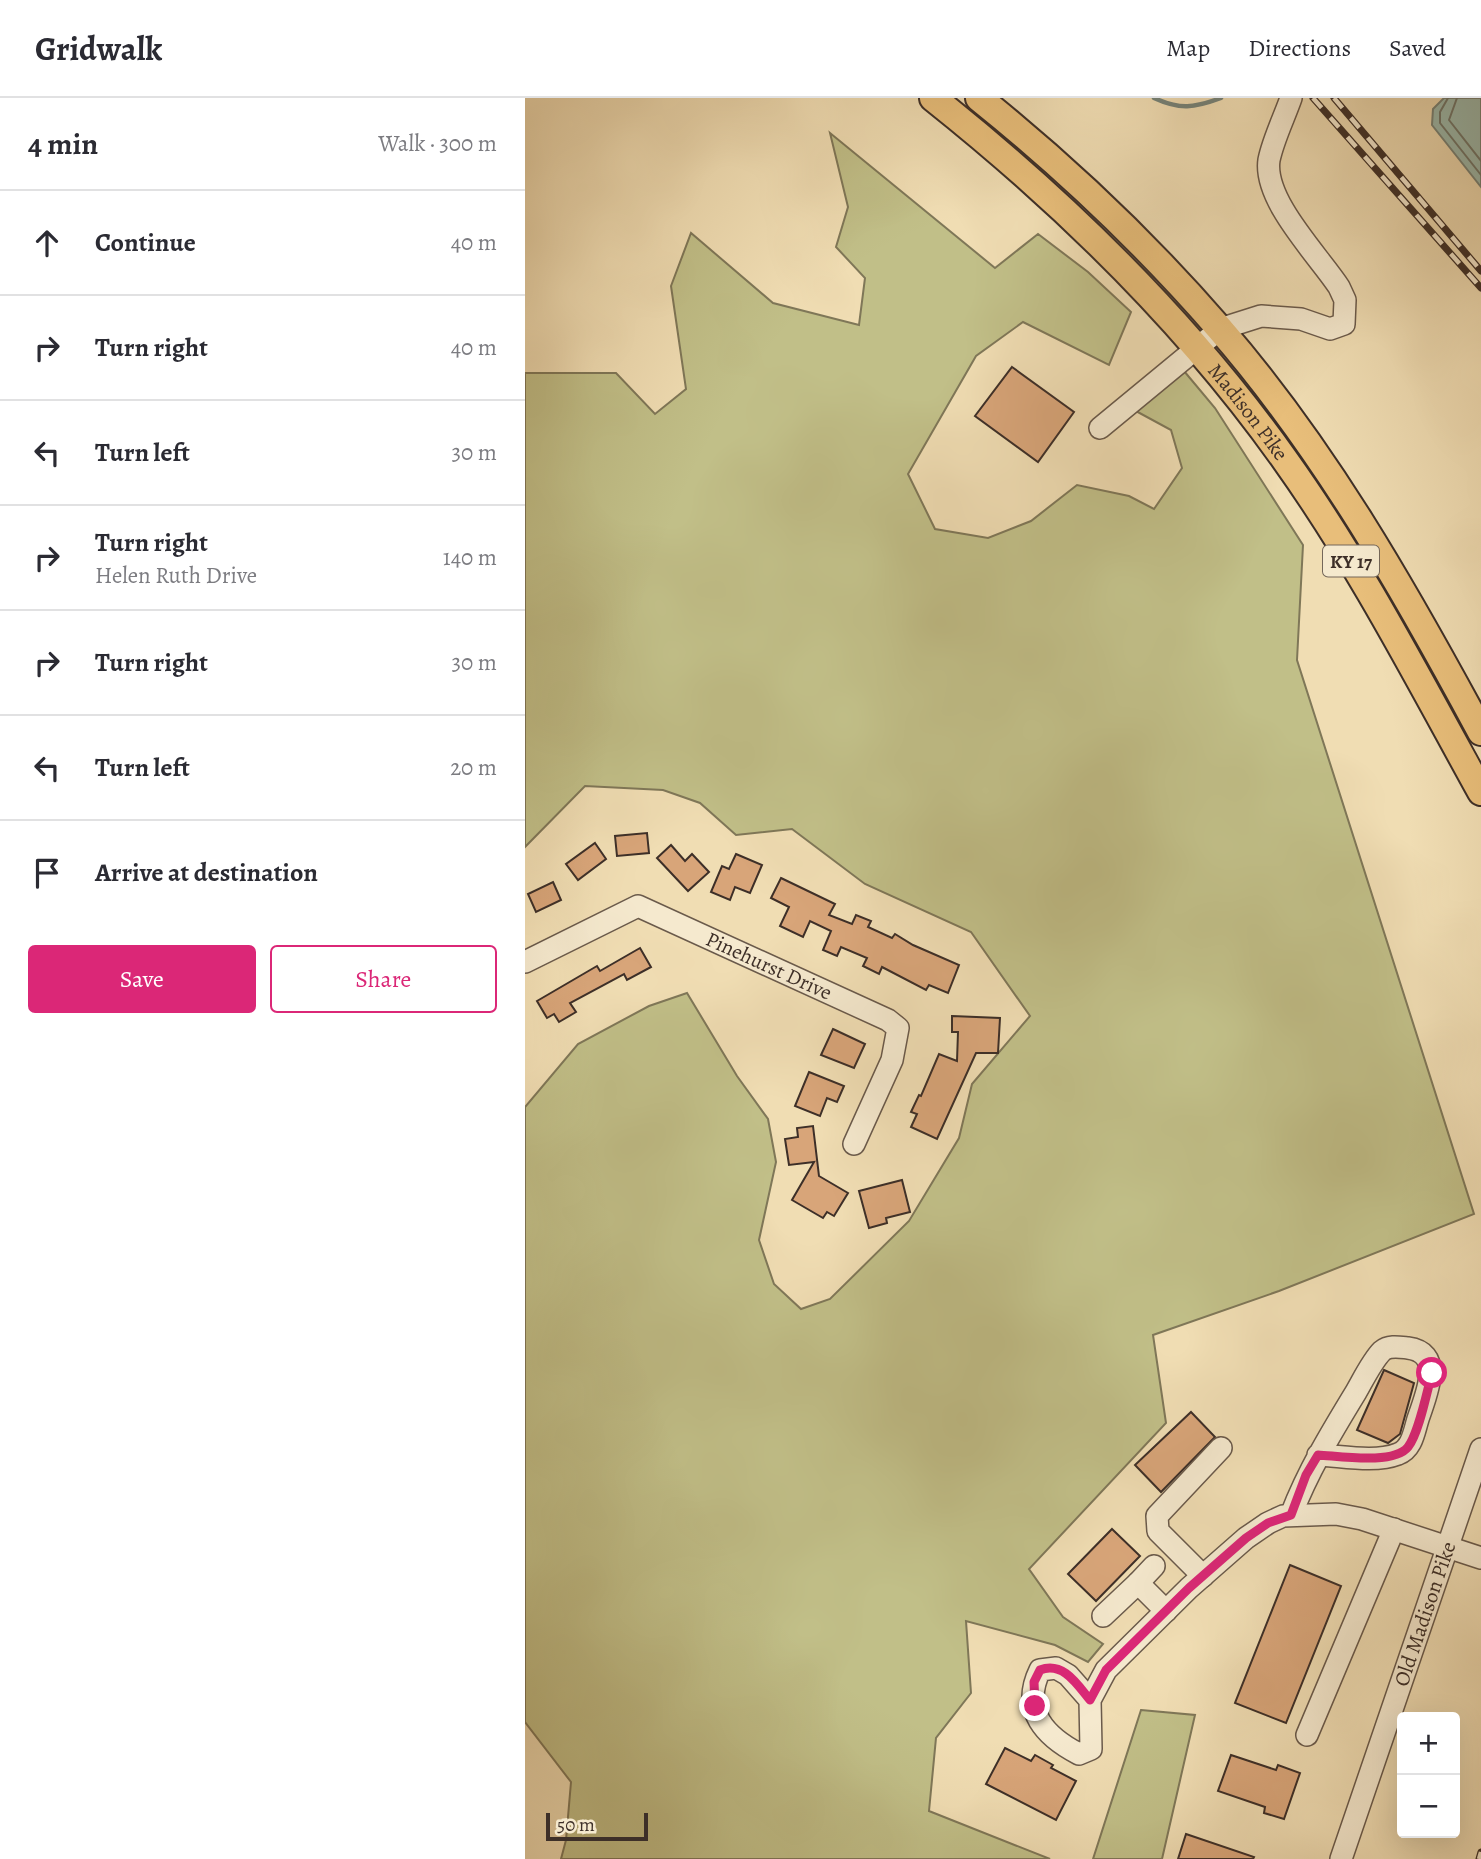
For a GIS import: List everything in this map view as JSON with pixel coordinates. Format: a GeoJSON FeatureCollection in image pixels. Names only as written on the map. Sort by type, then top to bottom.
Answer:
{"type":"FeatureCollection","features":[{"type":"Feature","properties":{"kind":"main road","name":"Madison Pike"},"geometry":{"type":"LineString","coordinates":[[933,98],[1055,200],[1124,267],[1223,378],[1285,460],[1332,530],[1377,603],[1481,792]]}},
{"type":"Feature","properties":{"kind":"main road","name":"Madison Pike"},"geometry":{"type":"LineString","coordinates":[[979,98],[1057,165],[1126,230],[1220,329],[1321,463],[1384,558],[1481,732]]}},
{"type":"Feature","properties":{"kind":"street"},"geometry":{"type":"LineString","coordinates":[[1100,428],[1220,329],[1261,316],[1301,319],[1330,329],[1344,324],[1345,300],[1339,287],[1288,217],[1270,183],[1269,160],[1291,98]]}},
{"type":"Feature","properties":{"kind":"street","name":"Pinehurst Drive"},"geometry":{"type":"LineString","coordinates":[[525,962],[638,906],[888,1020],[898,1028],[892,1060],[854,1144]]}},
{"type":"Feature","properties":{"kind":"street"},"geometry":{"type":"LineString","coordinates":[[1291,1515],[1306,1475],[1318,1455],[1383,1350],[1396,1346],[1413,1348],[1427,1359],[1432,1373],[1410,1446],[1400,1454],[1381,1458],[1318,1455]]}},
{"type":"Feature","properties":{"kind":"street"},"geometry":{"type":"LineString","coordinates":[[1203,1576],[1158,1531],[1157,1516],[1221,1448]]}},
{"type":"Feature","properties":{"kind":"street","name":"Old Madison Pike"},"geometry":{"type":"LineString","coordinates":[[1341,1859],[1481,1450]]}},
{"type":"Feature","properties":{"kind":"street"},"geometry":{"type":"LineString","coordinates":[[1090,1700],[1106,1670],[1203,1576],[1246,1538],[1268,1523],[1291,1515],[1336,1514],[1394,1529],[1481,1559]]}},
{"type":"Feature","properties":{"kind":"street"},"geometry":{"type":"LineString","coordinates":[[1307,1735],[1394,1529]]}},
{"type":"Feature","properties":{"kind":"street"},"geometry":{"type":"LineString","coordinates":[[1103,1616],[1154,1566]]}},
{"type":"Feature","properties":{"kind":"street"},"geometry":{"type":"LineString","coordinates":[[1138,1583],[1166,1611]]}},
{"type":"Feature","properties":{"kind":"shaded area"},"geometry":{"type":"Polygon","coordinates":[[[830,133],[995,268],[1038,234],[1088,272],[1131,312],[1109,365],[1023,322],[976,356],[908,474],[935,529],[988,538],[1031,521],[1077,485],[1129,496],[1154,509],[1182,468],[1171,430],[1134,410],[1184,371],[1215,408],[1303,545],[1297,660],[1474,1214],[1279,1291],[1153,1335],[1166,1423],[1029,1569],[1063,1617],[1103,1644],[1088,1662],[1055,1645],[966,1621],[971,1693],[936,1738],[929,1811],[1050,1859],[561,1859],[566,1840],[571,1782],[525,1722],[525,1107],[578,1044],[649,1006],[687,993],[737,1076],[768,1119],[776,1162],[759,1240],[774,1284],[801,1309],[830,1299],[909,1221],[959,1138],[972,1084],[1030,1016],[971,932],[865,884],[792,829],[736,835],[700,803],[663,790],[585,786],[525,847],[525,373],[616,373],[655,414],[686,389],[671,286],[691,233],[773,303],[859,325],[865,278],[836,247],[848,207],[830,133]]]}},
{"type":"Feature","properties":{"kind":"shaded area"},"geometry":{"type":"Polygon","coordinates":[[[1141,1710],[1195,1715],[1162,1859],[1093,1859],[1141,1710]]]}},
{"type":"Feature","properties":{"kind":"water"},"geometry":{"type":"Polygon","coordinates":[[[1444,98],[1481,98],[1481,187],[1432,125],[1433,109],[1444,98]]]}},
{"type":"Feature","properties":{"kind":"building"},"geometry":{"type":"Polygon","coordinates":[[[1012,367],[1074,412],[1038,462],[975,416],[1012,367]]]}},
{"type":"Feature","properties":{"kind":"building"},"geometry":{"type":"Polygon","coordinates":[[[647,833],[649,853],[617,856],[615,836],[647,833]]]}},
{"type":"Feature","properties":{"kind":"building"},"geometry":{"type":"Polygon","coordinates":[[[595,843],[606,859],[578,880],[566,864],[595,843]]]}},
{"type":"Feature","properties":{"kind":"building"},"geometry":{"type":"Polygon","coordinates":[[[671,845],[685,861],[692,854],[709,872],[688,891],[657,858],[671,845]]]}},
{"type":"Feature","properties":{"kind":"building"},"geometry":{"type":"Polygon","coordinates":[[[736,854],[762,865],[750,893],[735,887],[730,900],[711,892],[722,866],[729,869],[736,854]]]}},
{"type":"Feature","properties":{"kind":"building"},"geometry":{"type":"Polygon","coordinates":[[[781,878],[835,904],[829,915],[852,924],[856,915],[871,921],[868,927],[892,938],[895,934],[959,965],[948,993],[929,985],[926,990],[882,967],[879,974],[863,966],[867,958],[841,947],[837,956],[823,950],[831,931],[810,921],[803,937],[780,926],[789,907],[771,898],[781,878]]]}},
{"type":"Feature","properties":{"kind":"building"},"geometry":{"type":"Polygon","coordinates":[[[553,882],[561,900],[536,912],[528,894],[553,882]]]}},
{"type":"Feature","properties":{"kind":"building"},"geometry":{"type":"Polygon","coordinates":[[[640,948],[651,967],[627,980],[624,974],[570,1003],[576,1012],[559,1022],[554,1014],[547,1018],[537,1001],[597,966],[600,971],[640,948]]]}},
{"type":"Feature","properties":{"kind":"building"},"geometry":{"type":"Polygon","coordinates":[[[952,1016],[1000,1018],[998,1053],[976,1053],[937,1139],[911,1127],[917,1114],[911,1112],[939,1054],[957,1061],[958,1032],[952,1032],[952,1016]]]}},
{"type":"Feature","properties":{"kind":"building"},"geometry":{"type":"Polygon","coordinates":[[[833,1029],[865,1044],[854,1068],[821,1055],[833,1029]]]}},
{"type":"Feature","properties":{"kind":"building"},"geometry":{"type":"Polygon","coordinates":[[[809,1072],[844,1086],[837,1102],[827,1098],[820,1116],[795,1106],[809,1072]]]}},
{"type":"Feature","properties":{"kind":"building"},"geometry":{"type":"Polygon","coordinates":[[[813,1126],[819,1176],[848,1193],[834,1216],[827,1212],[823,1218],[792,1200],[814,1162],[789,1165],[785,1139],[798,1137],[797,1128],[813,1126]]]}},
{"type":"Feature","properties":{"kind":"building"},"geometry":{"type":"Polygon","coordinates":[[[902,1180],[910,1212],[886,1218],[887,1223],[869,1228],[859,1191],[902,1180]]]}},
{"type":"Feature","properties":{"kind":"building"},"geometry":{"type":"Polygon","coordinates":[[[1384,1370],[1414,1383],[1400,1434],[1388,1443],[1357,1430],[1384,1370]]]}},
{"type":"Feature","properties":{"kind":"building"},"geometry":{"type":"Polygon","coordinates":[[[1191,1412],[1215,1437],[1161,1492],[1135,1465],[1191,1412]]]}},
{"type":"Feature","properties":{"kind":"building"},"geometry":{"type":"Polygon","coordinates":[[[1112,1529],[1140,1556],[1096,1601],[1068,1574],[1112,1529]]]}},
{"type":"Feature","properties":{"kind":"building"},"geometry":{"type":"Polygon","coordinates":[[[1290,1565],[1341,1586],[1286,1723],[1235,1703],[1290,1565]]]}},
{"type":"Feature","properties":{"kind":"building"},"geometry":{"type":"Polygon","coordinates":[[[1005,1748],[1031,1761],[1035,1755],[1053,1765],[1051,1768],[1076,1781],[1056,1820],[986,1784],[1005,1748]]]}},
{"type":"Feature","properties":{"kind":"building"},"geometry":{"type":"Polygon","coordinates":[[[1231,1755],[1276,1770],[1278,1765],[1300,1773],[1284,1819],[1264,1813],[1265,1807],[1218,1791],[1231,1755]]]}},
{"type":"Feature","properties":{"kind":"building"},"geometry":{"type":"Polygon","coordinates":[[[1186,1834],[1254,1857],[1178,1859],[1186,1834]]]}},
{"type":"Feature","properties":{"kind":"waterway"},"geometry":{"type":"LineString","coordinates":[[1154,98],[1180,106],[1203,104],[1221,98]]}},
{"type":"Feature","properties":{"kind":"railway"},"geometry":{"type":"LineString","coordinates":[[1313,98],[1481,288]]}},
{"type":"Feature","properties":{"kind":"railway"},"geometry":{"type":"LineString","coordinates":[[1334,98],[1481,271]]}},
{"type":"Feature","properties":{"kind":"railway"},"geometry":{"type":"LineString","coordinates":[[1479,1859],[1481,1852]]}},
{"type":"Feature","properties":{"kind":"route"},"geometry":{"type":"LineString","coordinates":[[1035,1706],[1034,1682],[1040,1670],[1047,1667],[1056,1668],[1068,1675],[1090,1700],[1106,1670],[1189,1588],[1246,1538],[1268,1523],[1291,1515],[1306,1475],[1318,1455],[1381,1458],[1400,1454],[1410,1446],[1432,1373]]}}]}
